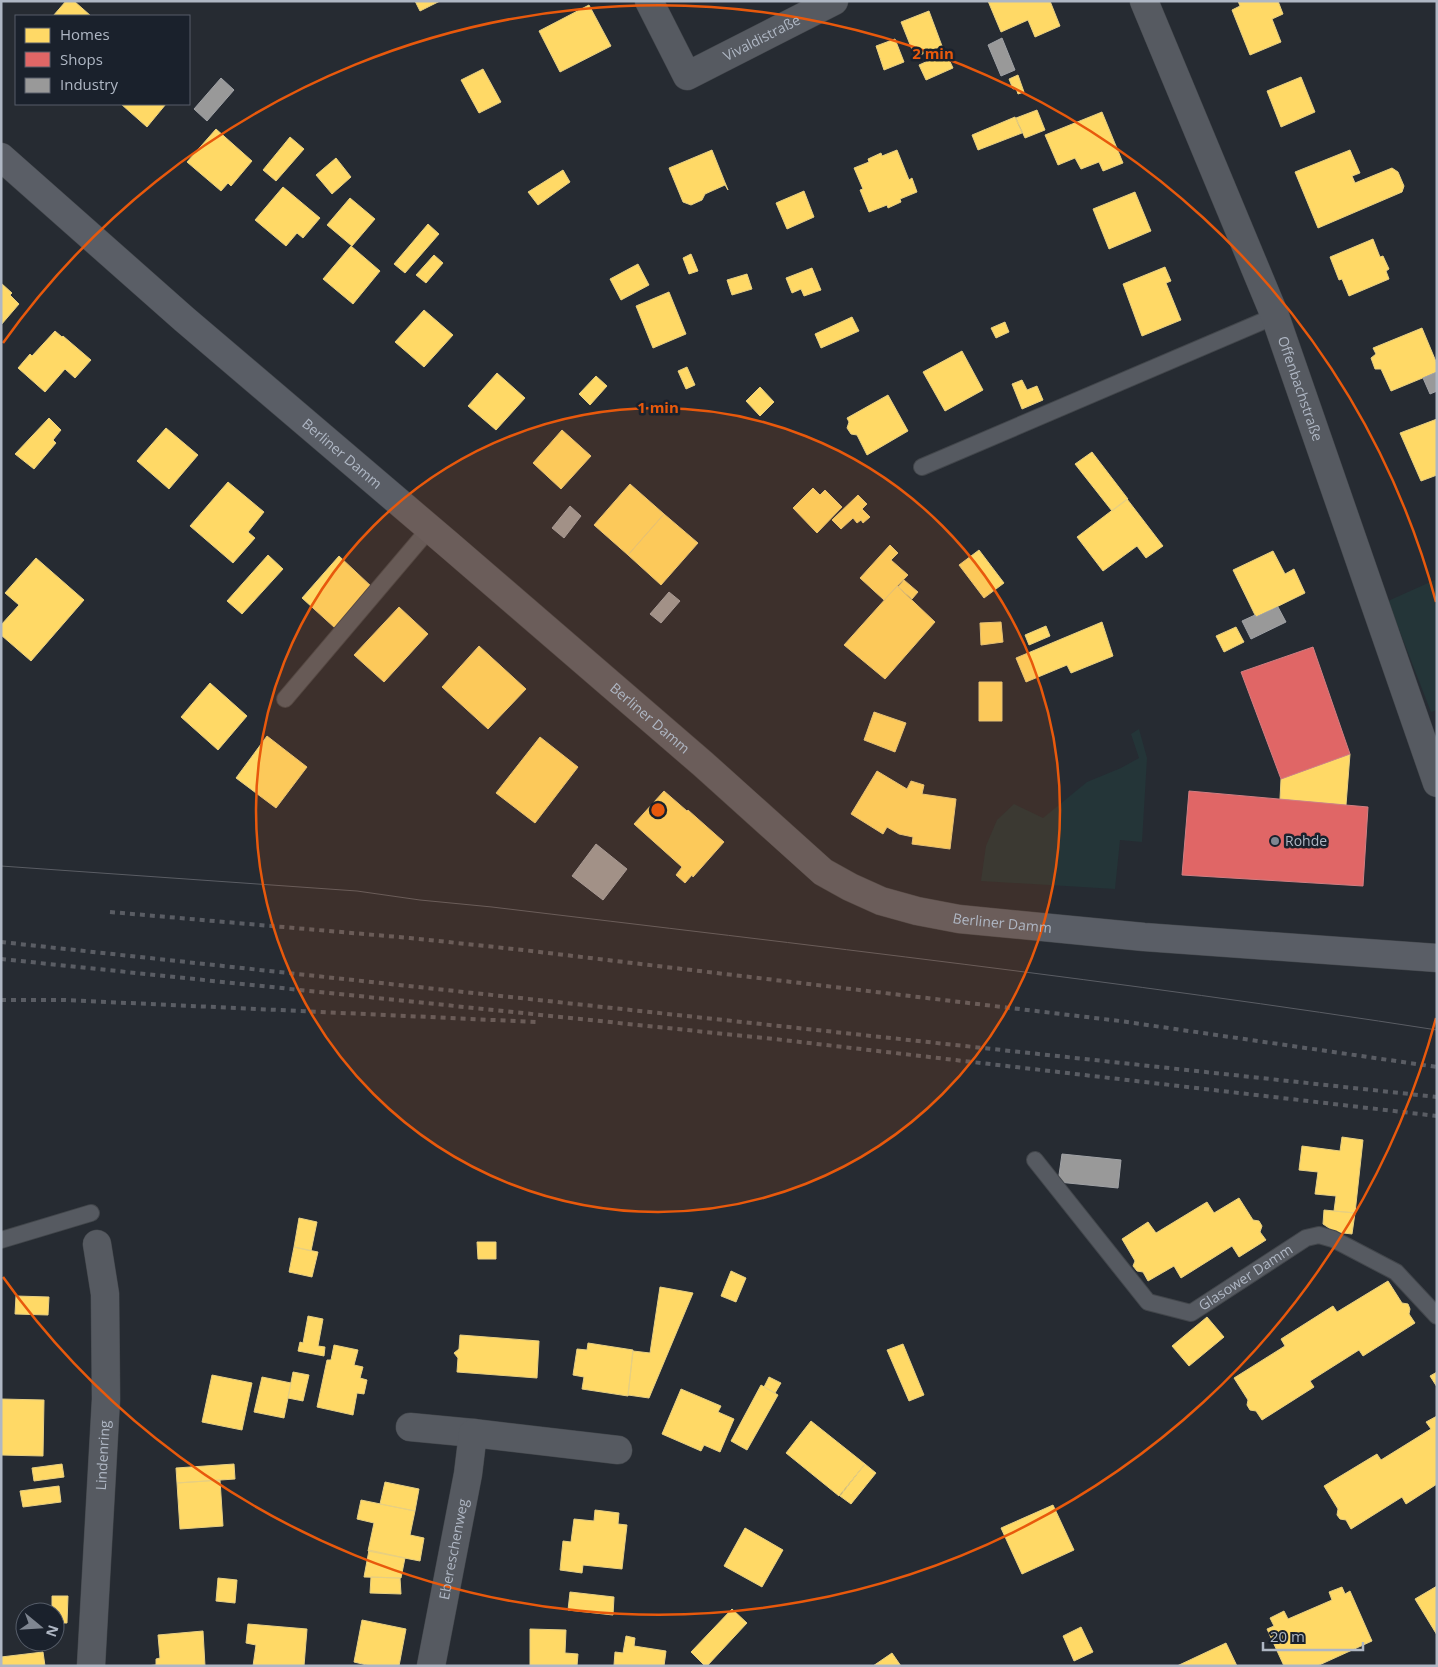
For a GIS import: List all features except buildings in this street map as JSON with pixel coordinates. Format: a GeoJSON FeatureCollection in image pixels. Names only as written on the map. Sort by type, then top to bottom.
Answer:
{"type":"FeatureCollection","features":[{"type":"Feature","properties":{"kind":"main road","name":"Berliner Damm"},"geometry":{"type":"LineString","coordinates":[[1,157],[184,319],[696,758],[822,872],[881,901],[917,912],[959,919],[1144,937],[1437,958]]}},
{"type":"Feature","properties":{"kind":"street","name":"Vivaldistraße"},"geometry":{"type":"LineString","coordinates":[[649,1],[687,76],[834,1]]}},
{"type":"Feature","properties":{"kind":"street","name":"Offenbachstraße"},"geometry":{"type":"LineString","coordinates":[[1144,1],[1275,316],[1437,783]]}},
{"type":"Feature","properties":{"kind":"street","name":"Lindenring"},"geometry":{"type":"LineString","coordinates":[[92,1666],[106,1399],[105,1294],[97,1244]]}},
{"type":"Feature","properties":{"kind":"street"},"geometry":{"type":"LineString","coordinates":[[410,1427],[618,1450]]}},
{"type":"Feature","properties":{"kind":"street","name":"Ebereschenweg"},"geometry":{"type":"LineString","coordinates":[[431,1666],[468,1474],[473,1433]]}},
{"type":"Feature","properties":{"kind":"lane"},"geometry":{"type":"LineString","coordinates":[[922,467],[1275,316]]}},
{"type":"Feature","properties":{"kind":"lane"},"geometry":{"type":"LineString","coordinates":[[285,699],[430,528]]}},
{"type":"Feature","properties":{"kind":"lane","name":"Glasower Damm"},"geometry":{"type":"LineString","coordinates":[[1035,1160],[1148,1302],[1191,1313],[1306,1238],[1319,1235],[1334,1239],[1396,1272],[1437,1316]]}},
{"type":"Feature","properties":{"kind":"lane"},"geometry":{"type":"LineString","coordinates":[[1,1240],[91,1213]]}},
{"type":"Feature","properties":{"kind":"shaded area"},"geometry":{"type":"Polygon","coordinates":[[[1437,579],[1437,710],[1431,712],[1388,601],[1437,579]]]}},
{"type":"Feature","properties":{"kind":"shaded area"},"geometry":{"type":"Polygon","coordinates":[[[1139,729],[1147,758],[1142,842],[1120,840],[1115,889],[981,881],[986,846],[997,820],[1014,804],[1043,818],[1087,782],[1121,768],[1139,758],[1131,734],[1139,729]]]}},
{"type":"Feature","properties":{"kind":"tram line"},"geometry":{"type":"LineString","coordinates":[[1,866],[357,891],[965,964],[1201,995],[1437,1030]]}},
{"type":"Feature","properties":{"kind":"railway"},"geometry":{"type":"LineString","coordinates":[[110,912],[410,938],[523,950],[1120,1021],[1437,1067]]}},
{"type":"Feature","properties":{"kind":"railway"},"geometry":{"type":"LineString","coordinates":[[1,942],[1437,1097]]}},
{"type":"Feature","properties":{"kind":"railway"},"geometry":{"type":"LineString","coordinates":[[1,959],[783,1040],[1437,1116]]}},
{"type":"Feature","properties":{"kind":"railway"},"geometry":{"type":"LineString","coordinates":[[1,1000],[64,1000],[536,1022]]}},
{"type":"Feature","properties":{"kind":"place","name":"Rohde"},"geometry":{"type":"Point","coordinates":[1275,841]}}]}
